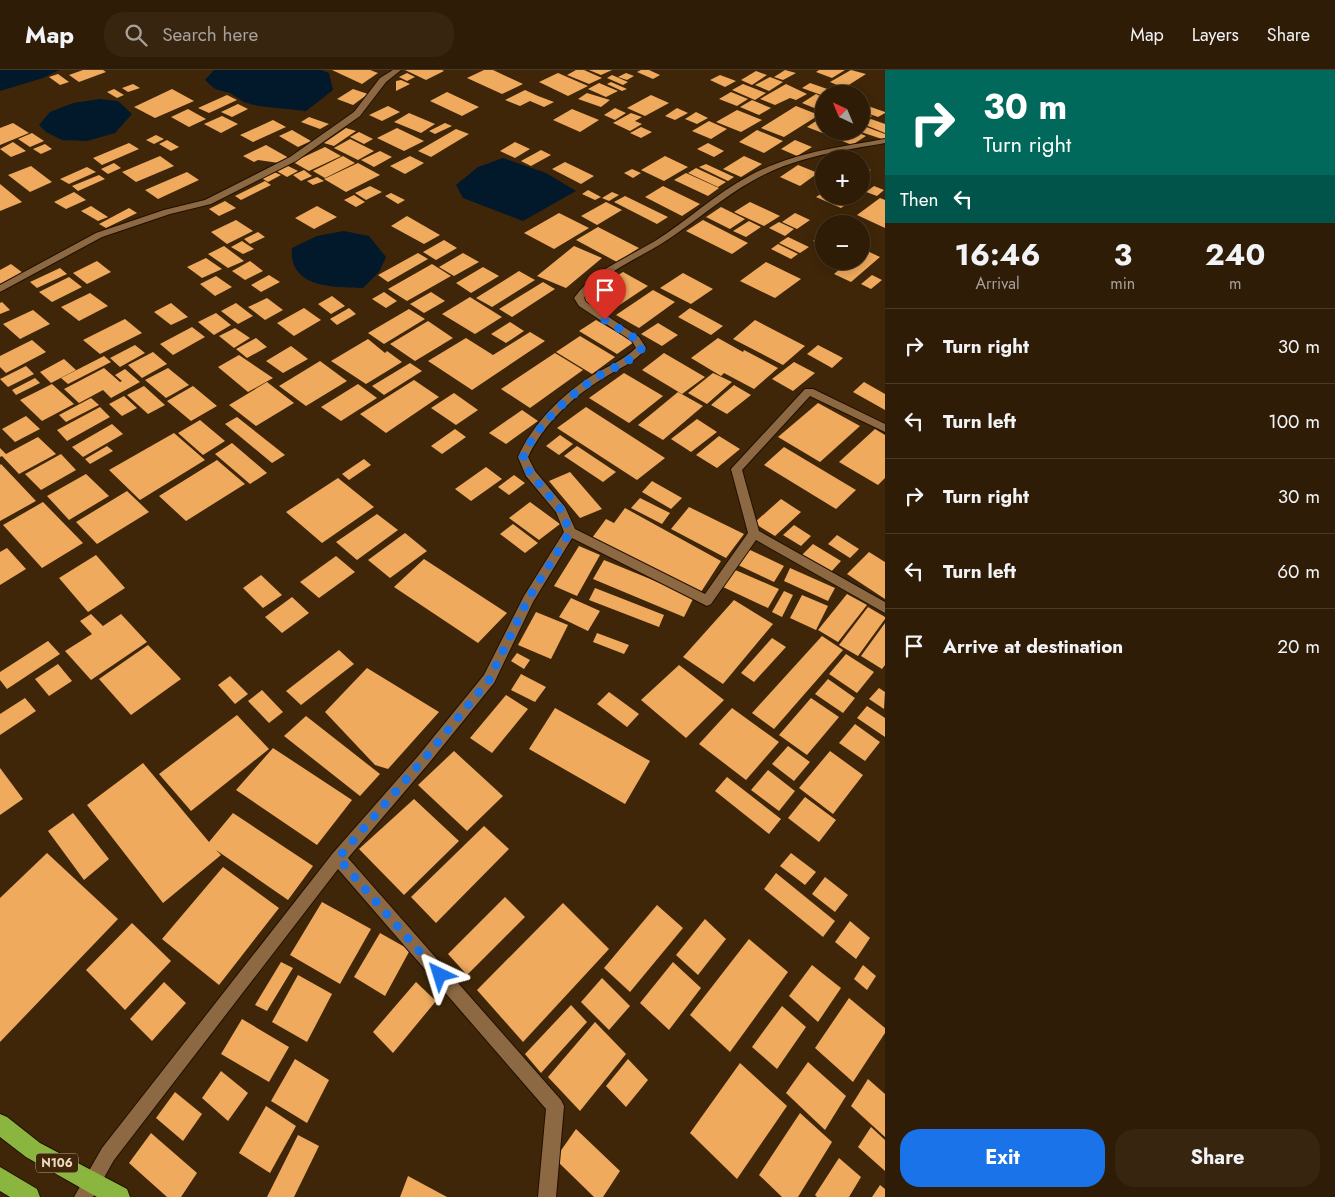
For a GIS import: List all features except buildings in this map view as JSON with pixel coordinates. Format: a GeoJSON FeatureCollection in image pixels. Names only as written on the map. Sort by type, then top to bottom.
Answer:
{"type":"FeatureCollection","features":[{"type":"Feature","properties":{"kind":"highway","name":"N106"},"geometry":{"type":"LineString","coordinates":[[0,1124],[87,1190],[118,1197]]}},
{"type":"Feature","properties":{"kind":"highway"},"geometry":{"type":"LineString","coordinates":[[0,1178],[29,1197]]}},
{"type":"Feature","properties":{"kind":"street"},"geometry":{"type":"LineString","coordinates":[[0,289],[99,235],[167,212],[208,202],[293,159],[357,114],[383,80],[398,70]]}},
{"type":"Feature","properties":{"kind":"street"},"geometry":{"type":"LineString","coordinates":[[754,534],[707,601],[570,532],[561,510],[530,473],[523,458],[533,435],[572,396],[597,377],[634,357],[642,348],[636,339],[582,304],[578,298],[582,292],[594,282],[664,239],[715,200],[768,170],[802,159],[885,140]]}},
{"type":"Feature","properties":{"kind":"street"},"geometry":{"type":"LineString","coordinates":[[885,428],[809,391],[736,469],[754,534],[885,608]]}},
{"type":"Feature","properties":{"kind":"street"},"geometry":{"type":"LineString","coordinates":[[87,1190],[108,1154],[338,858],[424,759],[489,680],[528,599],[570,532]]}},
{"type":"Feature","properties":{"kind":"street"},"geometry":{"type":"LineString","coordinates":[[338,858],[556,1106],[547,1197]]}},
{"type":"Feature","properties":{"kind":"water"},"geometry":{"type":"Polygon","coordinates":[[[0,70],[59,70],[43,78],[0,91],[0,70]]]}},
{"type":"Feature","properties":{"kind":"water"},"geometry":{"type":"Polygon","coordinates":[[[214,70],[321,70],[329,73],[333,90],[306,111],[258,106],[244,102],[230,93],[215,89],[205,80],[214,70]]]}},
{"type":"Feature","properties":{"kind":"water"},"geometry":{"type":"Polygon","coordinates":[[[100,99],[118,101],[132,114],[115,133],[87,141],[62,140],[46,132],[39,125],[50,112],[73,103],[100,99]]]}},
{"type":"Feature","properties":{"kind":"water"},"geometry":{"type":"Polygon","coordinates":[[[503,158],[546,173],[576,191],[523,221],[463,198],[456,185],[478,167],[503,158]]]}},
{"type":"Feature","properties":{"kind":"water"},"geometry":{"type":"Polygon","coordinates":[[[344,231],[369,236],[386,257],[379,272],[363,288],[328,286],[316,283],[298,271],[293,261],[292,248],[317,236],[344,231]]]}},
{"type":"Feature","properties":{"kind":"route"},"geometry":{"type":"LineString","coordinates":[[440,975],[338,858],[424,759],[489,680],[528,599],[570,532],[561,510],[530,473],[523,458],[533,435],[572,396],[597,377],[634,357],[642,348],[636,339],[605,320]]}}]}
